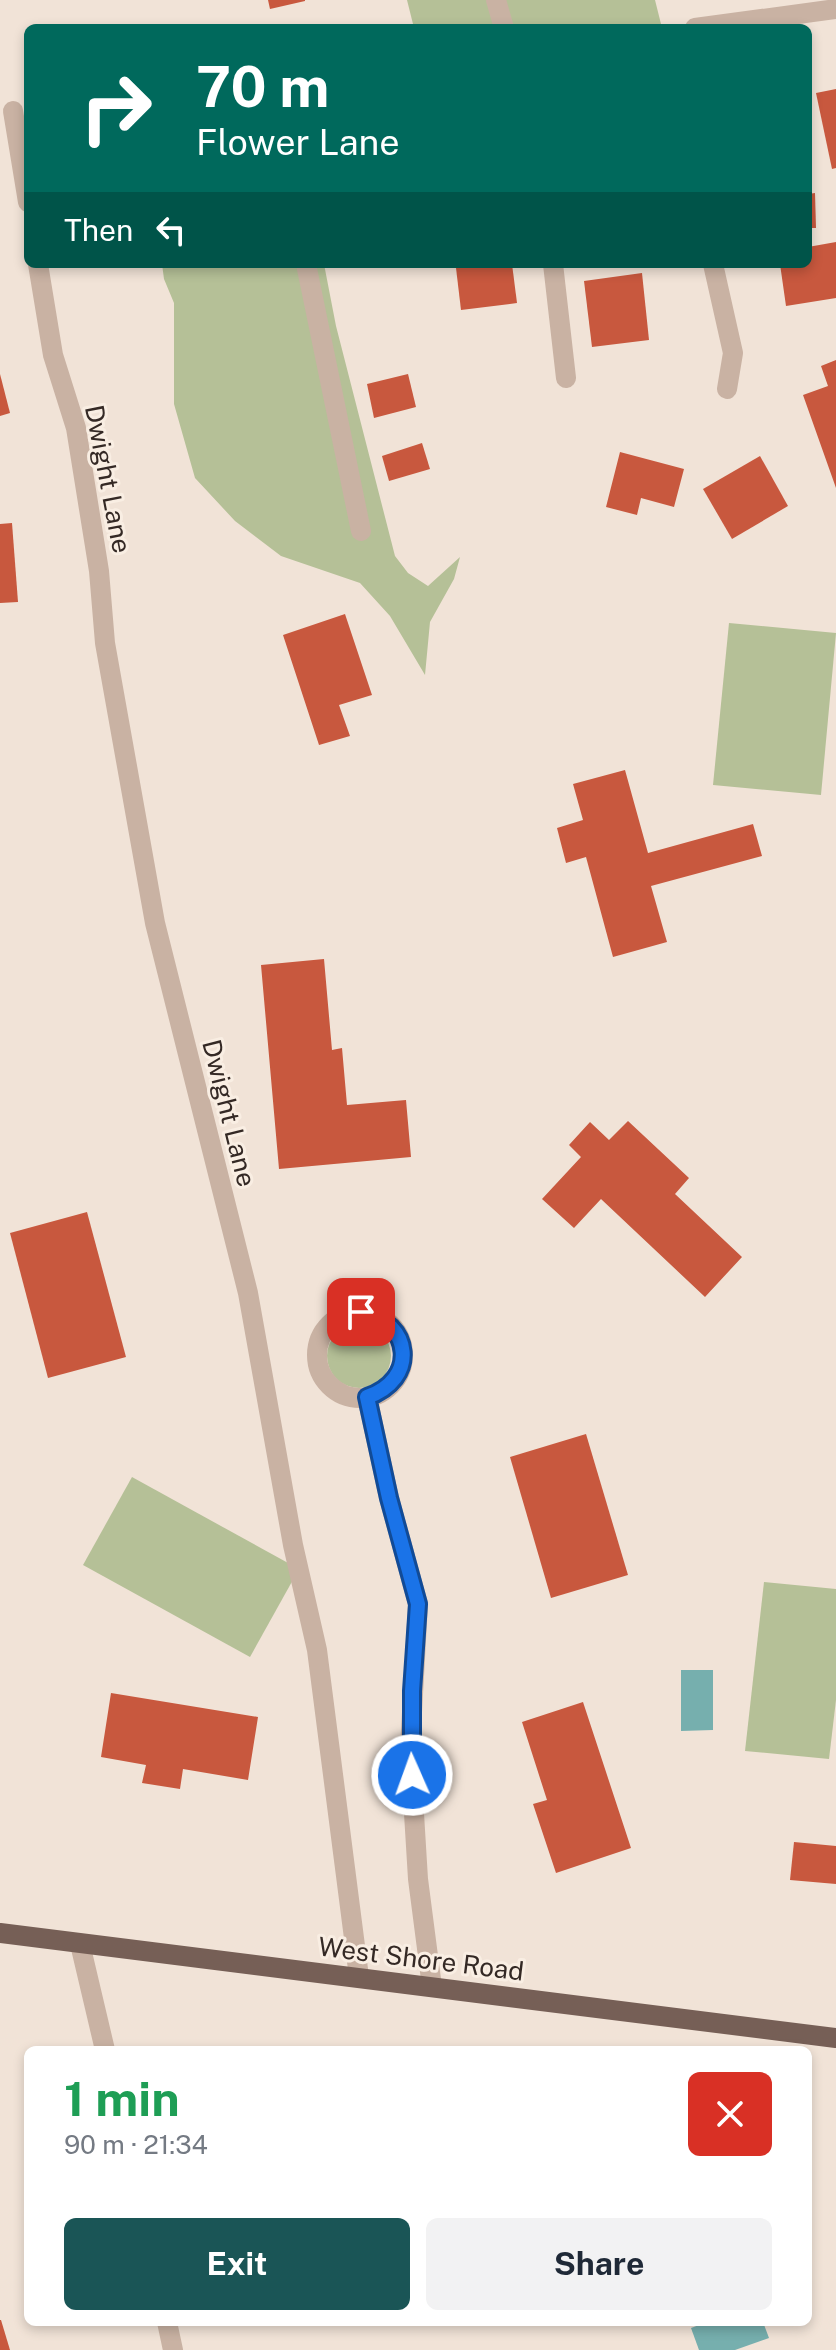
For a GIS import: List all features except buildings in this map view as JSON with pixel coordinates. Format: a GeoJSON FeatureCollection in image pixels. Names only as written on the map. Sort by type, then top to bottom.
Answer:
{"type":"FeatureCollection","features":[{"type":"Feature","properties":{"kind":"main road","name":"West Shore Road"},"geometry":{"type":"LineString","coordinates":[[0,1933],[836,2038]]}},
{"type":"Feature","properties":{"kind":"street"},"geometry":{"type":"LineString","coordinates":[[496,0],[503,24]]}},
{"type":"Feature","properties":{"kind":"street"},"geometry":{"type":"LineString","coordinates":[[725,24],[836,9]]}},
{"type":"Feature","properties":{"kind":"street"},"geometry":{"type":"LineString","coordinates":[[14,110],[24,176]]}},
{"type":"Feature","properties":{"kind":"street","name":"Dwight Lane"},"geometry":{"type":"LineString","coordinates":[[39,268],[53,355],[76,428],[99,571],[105,643],[155,923],[248,1293],[293,1545],[317,1650],[359,1977]]}},
{"type":"Feature","properties":{"kind":"street"},"geometry":{"type":"LineString","coordinates":[[307,268],[361,531]]}},
{"type":"Feature","properties":{"kind":"street"},"geometry":{"type":"LineString","coordinates":[[553,268],[566,378]]}},
{"type":"Feature","properties":{"kind":"street"},"geometry":{"type":"LineString","coordinates":[[714,268],[733,353],[727,389]]}},
{"type":"Feature","properties":{"kind":"street"},"geometry":{"type":"LineString","coordinates":[[347,1313],[375,1314],[397,1332],[402,1345],[400,1373],[392,1385],[367,1397],[339,1393],[321,1372],[317,1358],[325,1331],[347,1313]]}},
{"type":"Feature","properties":{"kind":"street"},"geometry":{"type":"LineString","coordinates":[[367,1397],[389,1498],[418,1604],[410,1748],[418,1879],[432,1987]]}},
{"type":"Feature","properties":{"kind":"street"},"geometry":{"type":"LineString","coordinates":[[80,1944],[104,2046]]}},
{"type":"Feature","properties":{"kind":"street"},"geometry":{"type":"LineString","coordinates":[[168,2326],[173,2350]]}},
{"type":"Feature","properties":{"kind":"green space"},"geometry":{"type":"Polygon","coordinates":[[[407,0],[655,0],[661,24],[413,24],[407,0]]]}},
{"type":"Feature","properties":{"kind":"green space"},"geometry":{"type":"Polygon","coordinates":[[[163,268],[325,268],[336,326],[395,556],[408,573],[428,586],[460,557],[454,579],[430,622],[425,675],[390,616],[360,583],[281,556],[235,521],[195,478],[174,404],[174,303],[163,268]]]}},
{"type":"Feature","properties":{"kind":"green space"},"geometry":{"type":"Polygon","coordinates":[[[729,623],[836,633],[821,795],[713,785],[729,623]]]}},
{"type":"Feature","properties":{"kind":"green space"},"geometry":{"type":"Polygon","coordinates":[[[359,1324],[371,1326],[382,1333],[389,1344],[389,1368],[382,1379],[371,1386],[359,1388],[347,1386],[336,1379],[329,1368],[327,1356],[329,1344],[336,1333],[347,1326],[359,1324]]]}},
{"type":"Feature","properties":{"kind":"green space"},"geometry":{"type":"Polygon","coordinates":[[[132,1477],[299,1569],[250,1657],[83,1565],[132,1477]]]}},
{"type":"Feature","properties":{"kind":"green space"},"geometry":{"type":"Polygon","coordinates":[[[764,1582],[836,1589],[836,1700],[829,1759],[745,1751],[764,1582]]]}},
{"type":"Feature","properties":{"kind":"water"},"geometry":{"type":"Polygon","coordinates":[[[681,1670],[713,1670],[713,1730],[681,1731],[681,1670]]]}},
{"type":"Feature","properties":{"kind":"water"},"geometry":{"type":"Polygon","coordinates":[[[764,2326],[769,2338],[735,2350],[699,2350],[691,2328],[764,2326]]]}},
{"type":"Feature","properties":{"kind":"route"},"geometry":{"type":"LineString","coordinates":[[361,1312],[375,1314],[387,1321],[397,1332],[402,1345],[400,1373],[392,1385],[367,1397],[389,1498],[418,1604],[413,1662],[412,1775]]}}]}
